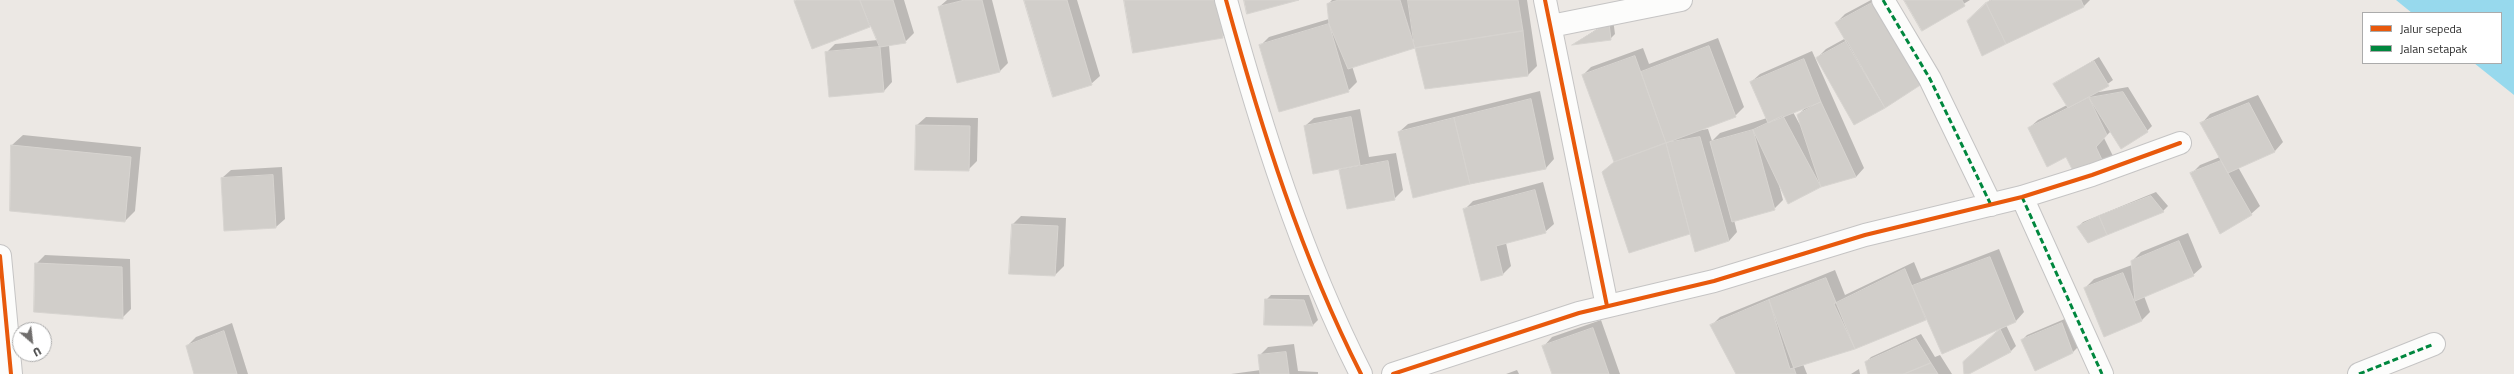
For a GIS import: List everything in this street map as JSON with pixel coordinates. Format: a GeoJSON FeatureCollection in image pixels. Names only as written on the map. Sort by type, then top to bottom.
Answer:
{"type":"FeatureCollection","features":[{"type":"Feature","properties":{"kind":"street"},"geometry":{"type":"LineString","coordinates":[[1226,0],[1271,149],[1308,255],[1342,337],[1361,374]]}},
{"type":"Feature","properties":{"kind":"street"},"geometry":{"type":"LineString","coordinates":[[1545,0],[1606,306]]}},
{"type":"Feature","properties":{"kind":"street"},"geometry":{"type":"LineString","coordinates":[[1551,26],[1681,0]]}},
{"type":"Feature","properties":{"kind":"street"},"geometry":{"type":"LineString","coordinates":[[1883,0],[1930,79],[1991,205]]}},
{"type":"Feature","properties":{"kind":"street"},"geometry":{"type":"LineString","coordinates":[[1393,374],[1606,306],[1714,280],[1865,235],[2022,197],[2085,178],[2180,143]]}},
{"type":"Feature","properties":{"kind":"street"},"geometry":{"type":"LineString","coordinates":[[2022,197],[2102,374]]}},
{"type":"Feature","properties":{"kind":"street"},"geometry":{"type":"LineString","coordinates":[[0,256],[11,374]]}},
{"type":"Feature","properties":{"kind":"street"},"geometry":{"type":"LineString","coordinates":[[2359,374],[2434,344]]}},
{"type":"Feature","properties":{"kind":"water"},"geometry":{"type":"Polygon","coordinates":[[[2396,0],[2514,0],[2514,95],[2475,64],[2502,64],[2502,12],[2411,12],[2396,0]]]}},
{"type":"Feature","properties":{"kind":"building"},"geometry":{"type":"Polygon","coordinates":[[[860,0],[870,27],[812,49],[794,1],[860,0]]]}},
{"type":"Feature","properties":{"kind":"building"},"geometry":{"type":"Polygon","coordinates":[[[860,0],[893,0],[906,43],[880,47],[860,0]]]}},
{"type":"Feature","properties":{"kind":"building"},"geometry":{"type":"Polygon","coordinates":[[[965,0],[982,0],[1000,72],[957,83],[938,7],[965,0]]]}},
{"type":"Feature","properties":{"kind":"building"},"geometry":{"type":"Polygon","coordinates":[[[1024,0],[1067,0],[1092,85],[1053,97],[1024,0]]]}},
{"type":"Feature","properties":{"kind":"building"},"geometry":{"type":"Polygon","coordinates":[[[1124,0],[1217,0],[1223,38],[1133,53],[1124,0]]]}},
{"type":"Feature","properties":{"kind":"building"},"geometry":{"type":"Polygon","coordinates":[[[1244,0],[1299,0],[1247,14],[1244,0]]]}},
{"type":"Feature","properties":{"kind":"building"},"geometry":{"type":"Polygon","coordinates":[[[1339,0],[1400,0],[1415,48],[1348,69],[1329,24],[1327,4],[1339,0]]]}},
{"type":"Feature","properties":{"kind":"building"},"geometry":{"type":"Polygon","coordinates":[[[1408,0],[1518,0],[1523,31],[1415,48],[1408,0]]]}},
{"type":"Feature","properties":{"kind":"building"},"geometry":{"type":"Polygon","coordinates":[[[1904,0],[1962,0],[1965,6],[1922,31],[1904,0]]]}},
{"type":"Feature","properties":{"kind":"building"},"geometry":{"type":"Polygon","coordinates":[[[1992,0],[2081,0],[2084,7],[2006,44],[1986,3],[1992,0]]]}},
{"type":"Feature","properties":{"kind":"building"},"geometry":{"type":"Polygon","coordinates":[[[1872,3],[1922,84],[1885,108],[1835,23],[1872,3]]]}},
{"type":"Feature","properties":{"kind":"building"},"geometry":{"type":"Polygon","coordinates":[[[1986,3],[2006,44],[1982,56],[1967,21],[1986,3]]]}},
{"type":"Feature","properties":{"kind":"building"},"geometry":{"type":"Polygon","coordinates":[[[1609,23],[1611,40],[1572,45],[1609,23]]]}},
{"type":"Feature","properties":{"kind":"building"},"geometry":{"type":"Polygon","coordinates":[[[1329,24],[1349,92],[1279,112],[1259,45],[1329,24]]]}},
{"type":"Feature","properties":{"kind":"building"},"geometry":{"type":"Polygon","coordinates":[[[1523,31],[1528,76],[1425,89],[1415,48],[1523,31]]]}},
{"type":"Feature","properties":{"kind":"building"},"geometry":{"type":"Polygon","coordinates":[[[1847,41],[1885,108],[1854,125],[1816,58],[1847,41]]]}},
{"type":"Feature","properties":{"kind":"building"},"geometry":{"type":"Polygon","coordinates":[[[1709,46],[1736,117],[1666,143],[1641,72],[1709,46]]]}},
{"type":"Feature","properties":{"kind":"building"},"geometry":{"type":"Polygon","coordinates":[[[880,47],[884,92],[829,97],[825,52],[880,47]]]}},
{"type":"Feature","properties":{"kind":"building"},"geometry":{"type":"Polygon","coordinates":[[[1635,56],[1666,143],[1614,162],[1582,75],[1635,56]]]}},
{"type":"Feature","properties":{"kind":"building"},"geometry":{"type":"Polygon","coordinates":[[[1804,59],[1821,102],[1768,123],[1750,82],[1804,59]]]}},
{"type":"Feature","properties":{"kind":"building"},"geometry":{"type":"Polygon","coordinates":[[[2094,61],[2109,86],[2068,108],[2053,84],[2094,61]]]}},
{"type":"Feature","properties":{"kind":"building"},"geometry":{"type":"Polygon","coordinates":[[[2123,92],[2148,132],[2121,149],[2089,98],[2123,92]]]}},
{"type":"Feature","properties":{"kind":"building"},"geometry":{"type":"Polygon","coordinates":[[[2089,98],[2107,135],[2096,147],[2105,166],[2077,179],[2066,157],[2047,167],[2028,128],[2089,98]]]}},
{"type":"Feature","properties":{"kind":"building"},"geometry":{"type":"Polygon","coordinates":[[[1531,99],[1546,169],[1470,184],[1454,118],[1531,99]]]}},
{"type":"Feature","properties":{"kind":"building"},"geometry":{"type":"Polygon","coordinates":[[[1821,102],[1856,177],[1821,187],[1797,115],[1821,102]]]}},
{"type":"Feature","properties":{"kind":"building"},"geometry":{"type":"Polygon","coordinates":[[[2249,103],[2275,152],[2228,173],[2200,123],[2249,103]]]}},
{"type":"Feature","properties":{"kind":"building"},"geometry":{"type":"Polygon","coordinates":[[[1783,116],[1821,187],[1788,204],[1753,130],[1783,116]]]}},
{"type":"Feature","properties":{"kind":"building"},"geometry":{"type":"Polygon","coordinates":[[[1351,117],[1360,165],[1313,174],[1304,126],[1351,117]]]}},
{"type":"Feature","properties":{"kind":"building"},"geometry":{"type":"Polygon","coordinates":[[[1454,118],[1470,184],[1413,198],[1398,132],[1454,118]]]}},
{"type":"Feature","properties":{"kind":"building"},"geometry":{"type":"Polygon","coordinates":[[[916,125],[970,126],[969,171],[915,170],[916,125]]]}},
{"type":"Feature","properties":{"kind":"building"},"geometry":{"type":"Polygon","coordinates":[[[1753,130],[1775,210],[1732,222],[1710,142],[1753,130]]]}},
{"type":"Feature","properties":{"kind":"building"},"geometry":{"type":"Polygon","coordinates":[[[1700,137],[1729,241],[1695,252],[1666,143],[1700,137]]]}},
{"type":"Feature","properties":{"kind":"building"},"geometry":{"type":"Polygon","coordinates":[[[1666,143],[1690,234],[1629,253],[1602,172],[1614,162],[1666,143]]]}},
{"type":"Feature","properties":{"kind":"building"},"geometry":{"type":"Polygon","coordinates":[[[11,145],[131,157],[125,222],[10,211],[11,145]]]}},
{"type":"Feature","properties":{"kind":"building"},"geometry":{"type":"Polygon","coordinates":[[[1388,161],[1395,200],[1347,209],[1339,170],[1388,161]]]}},
{"type":"Feature","properties":{"kind":"building"},"geometry":{"type":"Polygon","coordinates":[[[2221,161],[2252,215],[2220,234],[2190,173],[2221,161]]]}},
{"type":"Feature","properties":{"kind":"building"},"geometry":{"type":"Polygon","coordinates":[[[273,175],[276,228],[224,231],[221,178],[273,175]]]}},
{"type":"Feature","properties":{"kind":"building"},"geometry":{"type":"Polygon","coordinates":[[[1535,190],[1546,233],[1496,246],[1503,275],[1481,281],[1463,209],[1535,190]]]}},
{"type":"Feature","properties":{"kind":"building"},"geometry":{"type":"Polygon","coordinates":[[[2151,196],[2164,212],[2107,235],[2099,216],[2151,196]]]}},
{"type":"Feature","properties":{"kind":"building"},"geometry":{"type":"Polygon","coordinates":[[[2099,216],[2107,235],[2088,243],[2077,227],[2099,216]]]}},
{"type":"Feature","properties":{"kind":"building"},"geometry":{"type":"Polygon","coordinates":[[[1012,224],[1058,226],[1055,276],[1009,274],[1012,224]]]}},
{"type":"Feature","properties":{"kind":"building"},"geometry":{"type":"Polygon","coordinates":[[[2179,241],[2194,276],[2135,301],[2131,261],[2179,241]]]}},
{"type":"Feature","properties":{"kind":"building"},"geometry":{"type":"Polygon","coordinates":[[[1990,257],[2016,322],[1942,354],[1912,286],[1990,257]]]}},
{"type":"Feature","properties":{"kind":"building"},"geometry":{"type":"Polygon","coordinates":[[[35,263],[122,267],[123,319],[34,312],[35,263]]]}},
{"type":"Feature","properties":{"kind":"building"},"geometry":{"type":"Polygon","coordinates":[[[1905,269],[1926,320],[1855,349],[1834,304],[1905,269]]]}},
{"type":"Feature","properties":{"kind":"building"},"geometry":{"type":"Polygon","coordinates":[[[2123,273],[2142,321],[2104,337],[2084,288],[2123,273]]]}},
{"type":"Feature","properties":{"kind":"building"},"geometry":{"type":"Polygon","coordinates":[[[1826,278],[1855,349],[1790,369],[1769,300],[1826,278]]]}},
{"type":"Feature","properties":{"kind":"building"},"geometry":{"type":"Polygon","coordinates":[[[1265,299],[1304,300],[1313,326],[1264,325],[1265,299]]]}},
{"type":"Feature","properties":{"kind":"building"},"geometry":{"type":"Polygon","coordinates":[[[1769,300],[1796,374],[1736,374],[1710,325],[1769,300]]]}},
{"type":"Feature","properties":{"kind":"building"},"geometry":{"type":"Polygon","coordinates":[[[2062,323],[2073,353],[2035,371],[2021,340],[2062,323]]]}},
{"type":"Feature","properties":{"kind":"building"},"geometry":{"type":"Polygon","coordinates":[[[1593,328],[1609,374],[1552,374],[1542,346],[1593,328]]]}},
{"type":"Feature","properties":{"kind":"building"},"geometry":{"type":"Polygon","coordinates":[[[2000,329],[2011,352],[1969,374],[1964,374],[1963,362],[2000,329]]]}},
{"type":"Feature","properties":{"kind":"building"},"geometry":{"type":"Polygon","coordinates":[[[224,331],[237,374],[194,374],[186,346],[224,331]]]}},
{"type":"Feature","properties":{"kind":"building"},"geometry":{"type":"Polygon","coordinates":[[[1916,339],[1931,363],[1904,374],[1868,374],[1865,362],[1916,339]]]}},
{"type":"Feature","properties":{"kind":"building"},"geometry":{"type":"Polygon","coordinates":[[[1286,352],[1289,374],[1260,374],[1258,355],[1286,352]]]}},
{"type":"Feature","properties":{"kind":"building"},"geometry":{"type":"Polygon","coordinates":[[[1931,363],[1938,374],[1904,374],[1931,363]]]}},
{"type":"Feature","properties":{"kind":"marked path"},"geometry":{"type":"LineString","coordinates":[[1883,0],[1930,79],[1991,205]]}},
{"type":"Feature","properties":{"kind":"marked path"},"geometry":{"type":"LineString","coordinates":[[2022,197],[2102,374]]}},
{"type":"Feature","properties":{"kind":"marked path"},"geometry":{"type":"LineString","coordinates":[[2359,374],[2434,344]]}},
{"type":"Feature","properties":{"kind":"cycle path"},"geometry":{"type":"LineString","coordinates":[[1226,0],[1253,95],[1284,190],[1320,284],[1339,329],[1361,374]]}},
{"type":"Feature","properties":{"kind":"cycle path"},"geometry":{"type":"LineString","coordinates":[[1545,0],[1607,306]]}},
{"type":"Feature","properties":{"kind":"cycle path"},"geometry":{"type":"LineString","coordinates":[[1393,374],[1579,313],[1714,281],[1865,235],[2022,197],[2092,175],[2180,143]]}},
{"type":"Feature","properties":{"kind":"cycle path"},"geometry":{"type":"LineString","coordinates":[[0,256],[11,374]]}}]}
